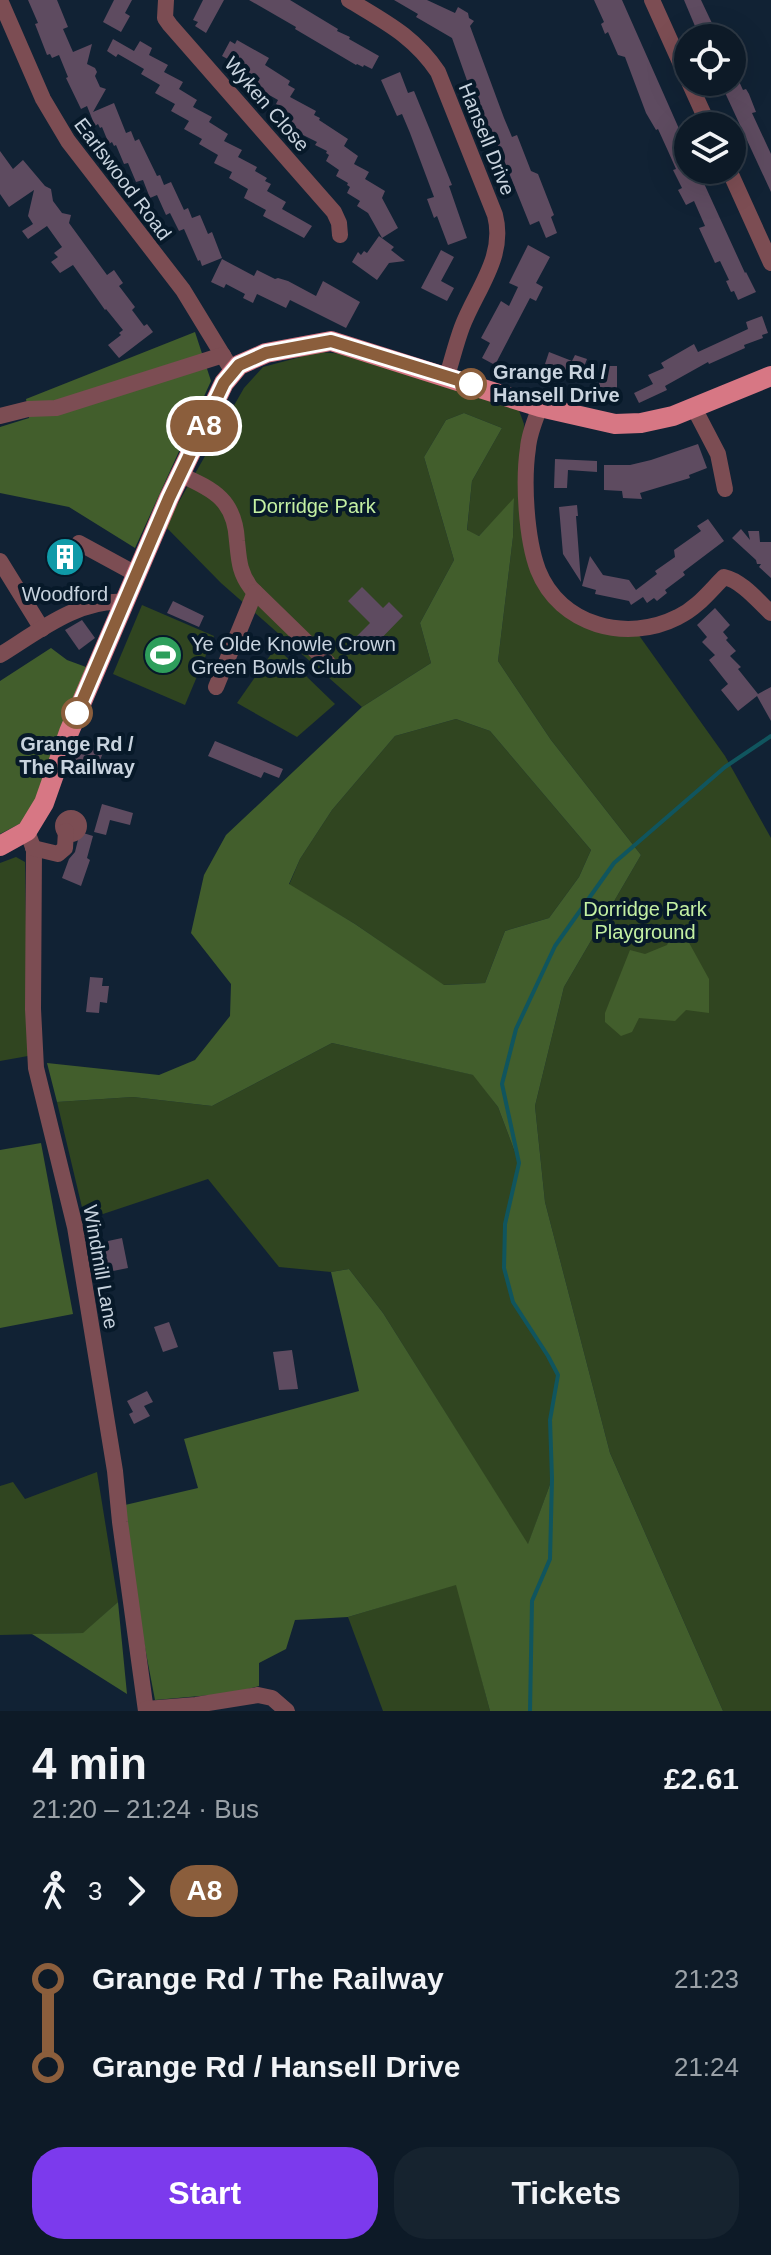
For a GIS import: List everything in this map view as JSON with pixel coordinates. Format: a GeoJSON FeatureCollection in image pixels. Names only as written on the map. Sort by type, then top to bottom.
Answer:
{"type":"FeatureCollection","features":[{"type":"Feature","properties":{"kind":"main road"},"geometry":{"type":"LineString","coordinates":[[0,846],[30,839],[69,732],[136,574],[224,383],[228,363],[331,341],[540,407],[593,420],[629,424],[653,421],[694,408],[771,376]]}},
{"type":"Feature","properties":{"kind":"street","name":"Earlswood Road"},"geometry":{"type":"LineString","coordinates":[[0,0],[53,118],[96,180],[183,290],[228,363]]}},
{"type":"Feature","properties":{"kind":"street","name":"Wyken Close"},"geometry":{"type":"LineString","coordinates":[[166,0],[165,18],[170,25],[334,212],[340,235]]}},
{"type":"Feature","properties":{"kind":"street","name":"Hansell Drive"},"geometry":{"type":"LineString","coordinates":[[349,0],[391,25],[425,53],[438,72],[495,215],[498,231],[495,259],[462,326],[447,376]]}},
{"type":"Feature","properties":{"kind":"street"},"geometry":{"type":"LineString","coordinates":[[652,0],[674,48]]}},
{"type":"Feature","properties":{"kind":"street"},"geometry":{"type":"LineString","coordinates":[[735,184],[771,263]]}},
{"type":"Feature","properties":{"kind":"street"},"geometry":{"type":"LineString","coordinates":[[0,416],[28,409],[56,408],[228,363]]}},
{"type":"Feature","properties":{"kind":"street"},"geometry":{"type":"LineString","coordinates":[[540,407],[528,446],[527,515],[538,571],[566,608],[578,617],[605,627],[640,629],[678,617],[704,599],[736,562]]}},
{"type":"Feature","properties":{"kind":"street"},"geometry":{"type":"LineString","coordinates":[[694,408],[718,454],[725,489]]}},
{"type":"Feature","properties":{"kind":"street"},"geometry":{"type":"LineString","coordinates":[[181,475],[214,491],[230,509],[236,525],[241,575],[328,663]]}},
{"type":"Feature","properties":{"kind":"street"},"geometry":{"type":"LineString","coordinates":[[79,543],[136,574]]}},
{"type":"Feature","properties":{"kind":"street"},"geometry":{"type":"LineString","coordinates":[[0,561],[42,629]]}},
{"type":"Feature","properties":{"kind":"street"},"geometry":{"type":"LineString","coordinates":[[724,577],[742,587],[771,613]]}},
{"type":"Feature","properties":{"kind":"street"},"geometry":{"type":"LineString","coordinates":[[216,687],[255,592]]}},
{"type":"Feature","properties":{"kind":"street"},"geometry":{"type":"LineString","coordinates":[[0,655],[42,629],[85,608],[124,602]]}},
{"type":"Feature","properties":{"kind":"street"},"geometry":{"type":"LineString","coordinates":[[30,839],[58,854],[65,848],[66,831]]}},
{"type":"Feature","properties":{"kind":"street","name":"Windmill Lane"},"geometry":{"type":"LineString","coordinates":[[30,839],[36,1068],[75,1227],[115,1471],[146,1710]]}},
{"type":"Feature","properties":{"kind":"street"},"geometry":{"type":"LineString","coordinates":[[146,1710],[258,1695],[272,1698],[287,1711]]}},
{"type":"Feature","properties":{"kind":"green space"},"geometry":{"type":"Polygon","coordinates":[[[195,332],[211,381],[135,548],[69,507],[0,493],[0,427],[29,418],[26,399],[195,332]]]}},
{"type":"Feature","properties":{"kind":"green space","name":"Dorridge Park"},"geometry":{"type":"Polygon","coordinates":[[[319,352],[344,354],[517,405],[524,424],[521,504],[554,604],[638,634],[725,756],[771,838],[771,1711],[723,1711],[610,1453],[545,1202],[535,1106],[564,987],[641,855],[551,740],[498,661],[513,537],[514,500],[479,536],[467,531],[472,481],[502,428],[464,413],[446,420],[424,457],[454,560],[420,623],[431,663],[362,707],[221,583],[165,526],[244,388],[263,367],[319,352]]]}},
{"type":"Feature","properties":{"kind":"green space"},"geometry":{"type":"Polygon","coordinates":[[[464,413],[502,428],[472,481],[467,530],[479,536],[514,498],[513,537],[498,661],[551,740],[641,855],[564,987],[535,1106],[545,1202],[610,1453],[723,1711],[490,1711],[456,1585],[348,1617],[295,1620],[286,1649],[259,1663],[259,1686],[234,1693],[155,1700],[142,1632],[125,1505],[198,1488],[184,1439],[359,1391],[331,1272],[349,1269],[383,1313],[528,1544],[552,1479],[550,1420],[558,1375],[512,1302],[504,1268],[505,1224],[519,1163],[498,1107],[473,1075],[332,1043],[212,1106],[133,1097],[57,1102],[47,1063],[159,1075],[195,1060],[230,1016],[231,984],[191,933],[204,875],[226,835],[362,707],[431,663],[420,623],[454,560],[424,457],[446,420],[464,413]],[[456,719],[395,736],[332,810],[300,859],[289,884],[355,924],[444,985],[485,983],[505,931],[549,918],[579,877],[591,850],[490,731],[456,719]]]}},
{"type":"Feature","properties":{"kind":"green space","name":"Ye Olde Knowle Crown Green Bowls Club"},"geometry":{"type":"Polygon","coordinates":[[[142,605],[214,636],[185,705],[113,674],[142,605]]]}},
{"type":"Feature","properties":{"kind":"green space","name":"Ye Olde Knowle Crown Green Bowls Club"},"geometry":{"type":"Polygon","coordinates":[[[276,647],[335,704],[297,737],[237,703],[276,647]]]}},
{"type":"Feature","properties":{"kind":"green space"},"geometry":{"type":"Polygon","coordinates":[[[51,648],[67,660],[86,667],[43,786],[23,822],[0,834],[0,681],[51,648]]]}},
{"type":"Feature","properties":{"kind":"green space"},"geometry":{"type":"Polygon","coordinates":[[[456,719],[490,731],[591,850],[579,877],[549,918],[505,931],[485,983],[443,985],[355,924],[289,885],[300,859],[332,810],[395,736],[456,719]]]}},
{"type":"Feature","properties":{"kind":"green space"},"geometry":{"type":"Polygon","coordinates":[[[16,857],[25,862],[28,1056],[0,1061],[0,863],[16,857]]]}},
{"type":"Feature","properties":{"kind":"green space"},"geometry":{"type":"Polygon","coordinates":[[[671,937],[687,939],[709,979],[709,1013],[686,1010],[675,1021],[639,1018],[632,1032],[621,1036],[605,1022],[605,1013],[630,950],[645,954],[667,945],[671,937]]]}},
{"type":"Feature","properties":{"kind":"green space"},"geometry":{"type":"Polygon","coordinates":[[[332,1043],[474,1075],[498,1107],[519,1163],[505,1224],[504,1268],[512,1302],[558,1375],[550,1420],[552,1479],[528,1545],[383,1313],[349,1269],[331,1272],[279,1267],[208,1179],[85,1220],[57,1102],[133,1097],[212,1106],[332,1043]]]}},
{"type":"Feature","properties":{"kind":"green space"},"geometry":{"type":"Polygon","coordinates":[[[41,1143],[73,1314],[0,1328],[0,1150],[41,1143]]]}},
{"type":"Feature","properties":{"kind":"green space"},"geometry":{"type":"Polygon","coordinates":[[[97,1472],[118,1602],[84,1633],[0,1635],[0,1486],[13,1482],[25,1499],[97,1472]]]}},
{"type":"Feature","properties":{"kind":"green space"},"geometry":{"type":"Polygon","coordinates":[[[457,1584],[490,1711],[383,1711],[348,1617],[457,1584]]]}},
{"type":"Feature","properties":{"kind":"green space"},"geometry":{"type":"Polygon","coordinates":[[[118,1602],[127,1694],[32,1634],[83,1633],[118,1602]]]}},
{"type":"Feature","properties":{"kind":"building"},"geometry":{"type":"Polygon","coordinates":[[[28,0],[57,0],[68,27],[63,29],[73,52],[92,44],[87,64],[95,68],[100,87],[106,89],[93,112],[114,103],[126,133],[131,131],[135,141],[139,139],[157,176],[160,175],[164,185],[171,182],[184,210],[188,208],[192,218],[200,215],[208,234],[212,232],[222,258],[202,266],[184,229],[179,231],[170,213],[166,215],[157,195],[150,198],[143,180],[136,182],[116,145],[112,142],[109,144],[102,127],[98,124],[95,126],[87,106],[81,109],[59,55],[52,58],[50,54],[47,55],[28,0]]]}},
{"type":"Feature","properties":{"kind":"building"},"geometry":{"type":"Polygon","coordinates":[[[114,0],[132,0],[125,13],[130,16],[121,32],[103,22],[114,0]]]}},
{"type":"Feature","properties":{"kind":"building"},"geometry":{"type":"Polygon","coordinates":[[[203,0],[224,0],[206,33],[195,26],[198,22],[193,20],[203,0]]]}},
{"type":"Feature","properties":{"kind":"building"},"geometry":{"type":"Polygon","coordinates":[[[249,0],[290,0],[379,56],[372,69],[356,65],[249,0]]]}},
{"type":"Feature","properties":{"kind":"building"},"geometry":{"type":"Polygon","coordinates":[[[394,0],[427,0],[455,13],[458,7],[474,21],[470,26],[504,118],[512,137],[517,135],[531,171],[538,174],[554,215],[551,217],[557,233],[546,238],[539,221],[530,225],[491,128],[486,130],[452,38],[394,0]]]}},
{"type":"Feature","properties":{"kind":"building"},"geometry":{"type":"Polygon","coordinates":[[[594,0],[622,0],[674,117],[674,165],[658,129],[646,113],[625,57],[618,55],[608,32],[605,34],[601,24],[604,22],[594,0]]]}},
{"type":"Feature","properties":{"kind":"building"},"geometry":{"type":"Polygon","coordinates":[[[684,0],[701,0],[712,24],[694,24],[684,0]]]}},
{"type":"Feature","properties":{"kind":"building"},"geometry":{"type":"Polygon","coordinates":[[[113,39],[134,51],[140,41],[152,48],[149,55],[168,65],[164,72],[183,82],[179,89],[197,100],[193,107],[212,117],[209,122],[228,134],[224,141],[242,150],[238,157],[257,167],[255,171],[267,178],[265,181],[271,184],[267,191],[286,202],[282,209],[312,226],[304,238],[263,216],[266,210],[244,198],[248,189],[229,178],[232,172],[214,163],[218,155],[199,144],[202,139],[184,129],[189,121],[171,111],[175,104],[155,93],[160,85],[141,74],[144,69],[107,51],[113,39]]]}},
{"type":"Feature","properties":{"kind":"building"},"geometry":{"type":"Polygon","coordinates":[[[237,40],[269,58],[265,65],[290,81],[288,85],[295,89],[290,97],[316,111],[314,115],[319,120],[348,139],[344,146],[358,156],[354,164],[369,172],[365,179],[385,191],[382,198],[398,228],[382,238],[368,213],[357,206],[360,201],[347,193],[348,183],[336,176],[339,170],[326,161],[327,151],[315,145],[317,142],[289,128],[288,120],[282,117],[286,110],[276,104],[278,100],[255,87],[260,78],[222,56],[230,41],[235,44],[237,40]]]}},
{"type":"Feature","properties":{"kind":"building"},"geometry":{"type":"Polygon","coordinates":[[[400,72],[408,93],[414,91],[430,130],[452,185],[449,186],[467,238],[448,245],[427,199],[434,197],[410,133],[402,114],[397,116],[381,80],[400,72]]]}},
{"type":"Feature","properties":{"kind":"building"},"geometry":{"type":"Polygon","coordinates":[[[746,89],[756,112],[752,113],[771,154],[771,192],[746,138],[746,112],[734,112],[727,96],[746,96],[746,89]]]}},
{"type":"Feature","properties":{"kind":"building"},"geometry":{"type":"Polygon","coordinates":[[[0,151],[13,169],[23,160],[51,189],[53,201],[62,213],[71,215],[69,223],[107,275],[114,270],[123,283],[119,286],[135,307],[132,310],[153,332],[119,358],[108,345],[123,330],[73,265],[60,273],[51,262],[58,257],[54,253],[62,247],[47,226],[28,239],[22,231],[33,224],[28,216],[34,190],[9,207],[0,194],[0,151]]]}},
{"type":"Feature","properties":{"kind":"building"},"geometry":{"type":"Polygon","coordinates":[[[680,184],[704,184],[756,292],[738,300],[734,291],[731,292],[720,261],[715,263],[699,228],[705,226],[694,201],[686,205],[678,190],[682,188],[680,184]]]}},
{"type":"Feature","properties":{"kind":"building"},"geometry":{"type":"Polygon","coordinates":[[[379,236],[394,247],[391,250],[405,261],[389,263],[377,280],[352,262],[358,252],[361,255],[364,251],[367,253],[379,236]]]}},
{"type":"Feature","properties":{"kind":"building"},"geometry":{"type":"Polygon","coordinates":[[[528,245],[550,257],[536,283],[543,287],[536,301],[530,298],[495,365],[482,358],[490,343],[481,338],[501,301],[509,306],[518,287],[509,283],[528,245]]]}},
{"type":"Feature","properties":{"kind":"building"},"geometry":{"type":"Polygon","coordinates":[[[441,250],[454,257],[441,281],[454,288],[447,301],[421,288],[441,250]]]}},
{"type":"Feature","properties":{"kind":"building"},"geometry":{"type":"Polygon","coordinates":[[[222,259],[254,276],[257,270],[275,279],[288,281],[316,296],[323,281],[360,302],[346,328],[290,300],[286,308],[257,294],[253,303],[243,298],[245,294],[226,284],[224,288],[211,282],[222,259]]]}},
{"type":"Feature","properties":{"kind":"building"},"geometry":{"type":"Polygon","coordinates":[[[762,316],[768,333],[762,335],[763,338],[708,362],[665,386],[667,390],[639,403],[634,393],[653,384],[648,375],[664,368],[661,363],[694,344],[698,352],[748,329],[746,322],[762,316]]]}},
{"type":"Feature","properties":{"kind":"building"},"geometry":{"type":"Polygon","coordinates":[[[549,352],[572,361],[575,355],[587,359],[579,380],[543,370],[549,352]]]}},
{"type":"Feature","properties":{"kind":"building"},"geometry":{"type":"Polygon","coordinates":[[[600,364],[617,366],[617,388],[599,387],[600,364]]]}},
{"type":"Feature","properties":{"kind":"building"},"geometry":{"type":"Polygon","coordinates":[[[698,444],[707,468],[689,475],[690,478],[640,493],[642,499],[623,498],[622,491],[604,490],[604,465],[630,465],[698,444]]]}},
{"type":"Feature","properties":{"kind":"building"},"geometry":{"type":"Polygon","coordinates":[[[555,459],[597,461],[597,472],[568,470],[567,488],[554,488],[555,459]]]}},
{"type":"Feature","properties":{"kind":"building"},"geometry":{"type":"Polygon","coordinates":[[[577,505],[581,582],[563,554],[559,507],[577,505]]]}},
{"type":"Feature","properties":{"kind":"building"},"geometry":{"type":"Polygon","coordinates":[[[708,519],[724,541],[683,572],[685,575],[665,590],[667,593],[657,601],[654,598],[647,603],[643,597],[631,605],[629,601],[595,594],[596,590],[582,586],[590,556],[603,575],[629,580],[636,590],[675,557],[674,550],[701,531],[697,526],[708,519]]]}},
{"type":"Feature","properties":{"kind":"building"},"geometry":{"type":"Polygon","coordinates":[[[741,529],[750,540],[748,531],[759,531],[760,542],[771,542],[771,578],[759,567],[761,564],[757,564],[732,538],[741,529]]]}},
{"type":"Feature","properties":{"kind":"building","name":"Woodford"},"geometry":{"type":"Polygon","coordinates":[[[68,541],[70,549],[83,560],[60,575],[48,554],[68,541]]]}},
{"type":"Feature","properties":{"kind":"building"},"geometry":{"type":"Polygon","coordinates":[[[362,587],[383,608],[389,602],[403,616],[370,650],[356,637],[370,623],[348,601],[362,587]]]}},
{"type":"Feature","properties":{"kind":"building"},"geometry":{"type":"Polygon","coordinates":[[[173,601],[204,616],[199,627],[167,613],[173,601]]]}},
{"type":"Feature","properties":{"kind":"building"},"geometry":{"type":"Polygon","coordinates":[[[715,608],[730,625],[723,632],[736,651],[730,656],[741,667],[738,669],[758,694],[771,687],[771,721],[757,696],[738,711],[721,690],[728,684],[709,660],[715,655],[702,642],[707,637],[697,625],[715,608]]]}},
{"type":"Feature","properties":{"kind":"building"},"geometry":{"type":"Polygon","coordinates":[[[82,620],[95,638],[79,650],[65,630],[82,620]]]}},
{"type":"Feature","properties":{"kind":"building"},"geometry":{"type":"Polygon","coordinates":[[[94,741],[106,745],[97,768],[91,766],[88,775],[70,768],[79,744],[91,749],[94,741]]]}},
{"type":"Feature","properties":{"kind":"building"},"geometry":{"type":"Polygon","coordinates":[[[215,741],[283,769],[279,778],[264,772],[261,778],[208,756],[215,741]]]}},
{"type":"Feature","properties":{"kind":"building"},"geometry":{"type":"Polygon","coordinates":[[[102,804],[133,813],[130,825],[110,820],[106,835],[94,832],[102,804]]]}},
{"type":"Feature","properties":{"kind":"building"},"geometry":{"type":"Polygon","coordinates":[[[80,832],[93,836],[87,858],[90,860],[81,886],[62,878],[75,852],[80,832]]]}},
{"type":"Feature","properties":{"kind":"building"},"geometry":{"type":"Polygon","coordinates":[[[90,977],[103,978],[102,986],[109,986],[107,1003],[100,1002],[99,1013],[86,1012],[90,977]]]}},
{"type":"Feature","properties":{"kind":"building"},"geometry":{"type":"Polygon","coordinates":[[[122,1238],[128,1268],[108,1272],[104,1250],[109,1249],[108,1241],[122,1238]]]}},
{"type":"Feature","properties":{"kind":"building"},"geometry":{"type":"Polygon","coordinates":[[[169,1322],[178,1347],[163,1352],[154,1327],[169,1322]]]}},
{"type":"Feature","properties":{"kind":"building"},"geometry":{"type":"Polygon","coordinates":[[[292,1350],[298,1389],[279,1390],[273,1352],[292,1350]]]}},
{"type":"Feature","properties":{"kind":"building"},"geometry":{"type":"Polygon","coordinates":[[[147,1391],[153,1402],[144,1406],[150,1416],[134,1424],[129,1414],[133,1412],[127,1401],[147,1391]]]}},
{"type":"Feature","properties":{"kind":"waterway"},"geometry":{"type":"LineString","coordinates":[[530,1711],[532,1601],[550,1559],[550,1420],[558,1375],[513,1302],[504,1268],[505,1224],[519,1163],[502,1084],[516,1029],[555,946],[614,863],[725,767],[771,736]]}},
{"type":"Feature","properties":{"kind":"bus line","name":"A8"},"geometry":{"type":"LineString","coordinates":[[77,713],[169,498],[224,383],[239,365],[266,353],[331,341],[471,384]]}},
{"type":"Feature","properties":{"kind":"place","name":"Grange Rd / Hansell Drive"},"geometry":{"type":"Point","coordinates":[471,384]}},
{"type":"Feature","properties":{"kind":"place","name":"Woodford"},"geometry":{"type":"Point","coordinates":[65,557]}},
{"type":"Feature","properties":{"kind":"place","name":"Ye Olde Knowle Crown Green Bowls Club"},"geometry":{"type":"Point","coordinates":[163,655]}},
{"type":"Feature","properties":{"kind":"place","name":"Grange Rd / The Railway"},"geometry":{"type":"Point","coordinates":[77,713]}},
{"type":"Feature","properties":{"kind":"park label","name":"Dorridge Park Playground"},"geometry":{"type":"Point","coordinates":[645,920]}}]}
